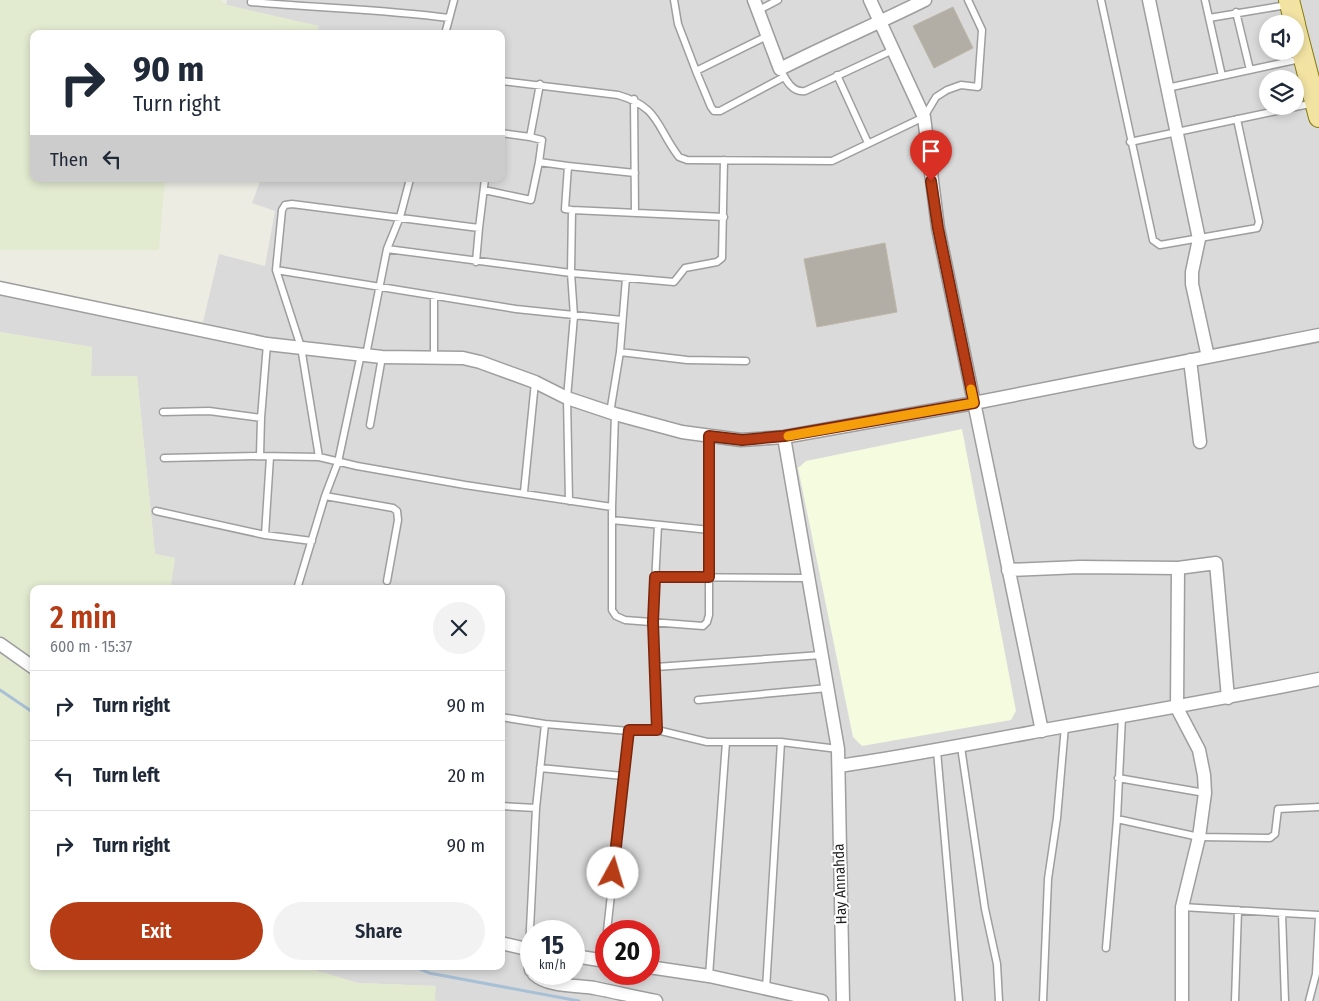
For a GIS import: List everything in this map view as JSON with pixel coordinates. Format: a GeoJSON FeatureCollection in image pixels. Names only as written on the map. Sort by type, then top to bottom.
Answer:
{"type":"FeatureCollection","features":[{"type":"Feature","properties":{"kind":"main road"},"geometry":{"type":"LineString","coordinates":[[1290,2],[1293,15]]}},
{"type":"Feature","properties":{"kind":"main road"},"geometry":{"type":"LineString","coordinates":[[1304,60],[1317,110]]}},
{"type":"Feature","properties":{"kind":"street"},"geometry":{"type":"LineString","coordinates":[[870,0],[924,117],[938,228],[1042,730]]}},
{"type":"Feature","properties":{"kind":"street"},"geometry":{"type":"LineString","coordinates":[[756,5],[782,73],[834,41],[880,22],[925,0]]}},
{"type":"Feature","properties":{"kind":"street"},"geometry":{"type":"LineString","coordinates":[[1149,0],[1199,239],[1192,272],[1192,284],[1208,357]]}},
{"type":"Feature","properties":{"kind":"street"},"geometry":{"type":"LineString","coordinates":[[0,288],[267,344],[302,346],[382,357],[463,358],[480,362],[535,382],[567,398],[613,414],[682,432],[742,440],[784,436],[974,403],[1319,335]]}},
{"type":"Feature","properties":{"kind":"street"},"geometry":{"type":"LineString","coordinates":[[1190,360],[1200,442]]}},
{"type":"Feature","properties":{"kind":"street","name":"Hay Annahda"},"geometry":{"type":"LineString","coordinates":[[784,436],[838,749],[837,793],[843,1001]]}},
{"type":"Feature","properties":{"kind":"street"},"geometry":{"type":"LineString","coordinates":[[1008,570],[1080,567],[1178,568],[1213,562],[1217,565],[1228,698]]}},
{"type":"Feature","properties":{"kind":"street"},"geometry":{"type":"LineString","coordinates":[[1178,568],[1177,708],[1199,750],[1205,793],[1199,837],[1182,907],[1182,1001]]}},
{"type":"Feature","properties":{"kind":"street"},"geometry":{"type":"LineString","coordinates":[[0,644],[30,665]]}},
{"type":"Feature","properties":{"kind":"street"},"geometry":{"type":"LineString","coordinates":[[839,766],[961,747],[1042,730],[1177,708],[1319,679]]}},
{"type":"Feature","properties":{"kind":"street"},"geometry":{"type":"LineString","coordinates":[[505,944],[520,948]]}},
{"type":"Feature","properties":{"kind":"street"},"geometry":{"type":"LineString","coordinates":[[660,969],[709,976],[822,1001]]}},
{"type":"Feature","properties":{"kind":"street"},"geometry":{"type":"LineString","coordinates":[[566,985],[592,988],[656,1001]]}},
{"type":"Feature","properties":{"kind":"lane"},"geometry":{"type":"LineString","coordinates":[[447,30],[454,0]]}},
{"type":"Feature","properties":{"kind":"lane"},"geometry":{"type":"LineString","coordinates":[[674,0],[678,24],[710,107],[714,111],[720,111],[782,73],[794,89],[799,92],[894,50]]}},
{"type":"Feature","properties":{"kind":"lane"},"geometry":{"type":"LineString","coordinates":[[756,5],[778,0]]}},
{"type":"Feature","properties":{"kind":"lane"},"geometry":{"type":"LineString","coordinates":[[505,81],[540,84],[634,99],[656,119],[679,157],[687,160],[832,161],[924,117],[936,97],[947,90],[961,85],[978,87],[982,30],[968,0]]}},
{"type":"Feature","properties":{"kind":"lane"},"geometry":{"type":"LineString","coordinates":[[1101,0],[1130,142],[1153,240],[1160,245],[1254,230],[1259,225],[1237,119]]}},
{"type":"Feature","properties":{"kind":"lane"},"geometry":{"type":"LineString","coordinates":[[1205,0],[1222,76]]}},
{"type":"Feature","properties":{"kind":"lane"},"geometry":{"type":"LineString","coordinates":[[251,2],[394,11],[449,18]]}},
{"type":"Feature","properties":{"kind":"lane"},"geometry":{"type":"LineString","coordinates":[[1209,18],[1290,2]]}},
{"type":"Feature","properties":{"kind":"lane"},"geometry":{"type":"LineString","coordinates":[[1236,12],[1250,70]]}},
{"type":"Feature","properties":{"kind":"lane"},"geometry":{"type":"LineString","coordinates":[[696,71],[767,36]]}},
{"type":"Feature","properties":{"kind":"lane"},"geometry":{"type":"LineString","coordinates":[[1167,88],[1294,60]]}},
{"type":"Feature","properties":{"kind":"lane"},"geometry":{"type":"LineString","coordinates":[[837,75],[868,143]]}},
{"type":"Feature","properties":{"kind":"lane"},"geometry":{"type":"LineString","coordinates":[[530,137],[540,84]]}},
{"type":"Feature","properties":{"kind":"lane"},"geometry":{"type":"LineString","coordinates":[[634,99],[635,213]]}},
{"type":"Feature","properties":{"kind":"lane"},"geometry":{"type":"LineString","coordinates":[[1130,142],[1237,119],[1317,110]]}},
{"type":"Feature","properties":{"kind":"lane"},"geometry":{"type":"LineString","coordinates":[[484,190],[531,200],[542,140],[505,134]]}},
{"type":"Feature","properties":{"kind":"lane"},"geometry":{"type":"LineString","coordinates":[[387,249],[476,262],[671,282],[685,268],[717,262],[724,253],[724,160]]}},
{"type":"Feature","properties":{"kind":"lane"},"geometry":{"type":"LineString","coordinates":[[539,162],[635,173]]}},
{"type":"Feature","properties":{"kind":"lane"},"geometry":{"type":"LineString","coordinates":[[568,166],[565,209],[724,217]]}},
{"type":"Feature","properties":{"kind":"lane"},"geometry":{"type":"LineString","coordinates":[[298,585],[338,462],[387,249],[400,216],[409,182]]}},
{"type":"Feature","properties":{"kind":"lane"},"geometry":{"type":"LineString","coordinates":[[476,262],[485,182]]}},
{"type":"Feature","properties":{"kind":"lane"},"geometry":{"type":"LineString","coordinates":[[319,457],[302,346],[276,270],[282,210],[285,205],[400,216],[479,228]]}},
{"type":"Feature","properties":{"kind":"lane"},"geometry":{"type":"LineString","coordinates":[[569,501],[567,398],[574,316],[571,273],[572,210]]}},
{"type":"Feature","properties":{"kind":"lane"},"geometry":{"type":"LineString","coordinates":[[276,270],[434,296],[574,316],[622,320]]}},
{"type":"Feature","properties":{"kind":"lane"},"geometry":{"type":"LineString","coordinates":[[626,278],[613,414],[612,610],[616,616],[625,620],[702,626],[707,622],[710,530],[709,436]]}},
{"type":"Feature","properties":{"kind":"lane"},"geometry":{"type":"LineString","coordinates":[[434,296],[434,357]]}},
{"type":"Feature","properties":{"kind":"lane"},"geometry":{"type":"LineString","coordinates":[[260,456],[260,418],[267,344]]}},
{"type":"Feature","properties":{"kind":"lane"},"geometry":{"type":"LineString","coordinates":[[620,352],[687,360],[746,361]]}},
{"type":"Feature","properties":{"kind":"lane"},"geometry":{"type":"LineString","coordinates":[[370,425],[382,357]]}},
{"type":"Feature","properties":{"kind":"lane"},"geometry":{"type":"LineString","coordinates":[[524,492],[535,382]]}},
{"type":"Feature","properties":{"kind":"lane"},"geometry":{"type":"LineString","coordinates":[[164,412],[209,411],[260,418]]}},
{"type":"Feature","properties":{"kind":"lane"},"geometry":{"type":"LineString","coordinates":[[266,535],[270,457]]}},
{"type":"Feature","properties":{"kind":"lane"},"geometry":{"type":"LineString","coordinates":[[164,458],[319,457],[456,483],[612,507]]}},
{"type":"Feature","properties":{"kind":"lane"},"geometry":{"type":"LineString","coordinates":[[326,496],[393,508],[396,511],[398,520],[387,581]]}},
{"type":"Feature","properties":{"kind":"lane"},"geometry":{"type":"LineString","coordinates":[[156,511],[266,535],[312,541]]}},
{"type":"Feature","properties":{"kind":"lane"},"geometry":{"type":"LineString","coordinates":[[612,520],[710,530]]}},
{"type":"Feature","properties":{"kind":"lane"},"geometry":{"type":"LineString","coordinates":[[657,730],[653,622],[658,525]]}},
{"type":"Feature","properties":{"kind":"lane"},"geometry":{"type":"LineString","coordinates":[[655,577],[808,578]]}},
{"type":"Feature","properties":{"kind":"lane"},"geometry":{"type":"LineString","coordinates":[[656,667],[821,655]]}},
{"type":"Feature","properties":{"kind":"lane"},"geometry":{"type":"LineString","coordinates":[[698,700],[828,688]]}},
{"type":"Feature","properties":{"kind":"lane"},"geometry":{"type":"LineString","coordinates":[[1106,948],[1118,819],[1118,778],[1122,717]]}},
{"type":"Feature","properties":{"kind":"lane"},"geometry":{"type":"LineString","coordinates":[[505,718],[545,724],[657,730],[707,742],[781,742],[838,749]]}},
{"type":"Feature","properties":{"kind":"lane"},"geometry":{"type":"LineString","coordinates":[[531,920],[536,808],[545,724]]}},
{"type":"Feature","properties":{"kind":"lane"},"geometry":{"type":"LineString","coordinates":[[1043,1001],[1048,879],[1065,726]]}},
{"type":"Feature","properties":{"kind":"lane"},"geometry":{"type":"LineString","coordinates":[[607,920],[629,730]]}},
{"type":"Feature","properties":{"kind":"lane"},"geometry":{"type":"LineString","coordinates":[[709,976],[726,742]]}},
{"type":"Feature","properties":{"kind":"lane"},"geometry":{"type":"LineString","coordinates":[[766,989],[781,742]]}},
{"type":"Feature","properties":{"kind":"lane"},"geometry":{"type":"LineString","coordinates":[[961,747],[985,909],[997,964],[999,1001]]}},
{"type":"Feature","properties":{"kind":"lane"},"geometry":{"type":"LineString","coordinates":[[937,751],[959,1001]]}},
{"type":"Feature","properties":{"kind":"lane"},"geometry":{"type":"LineString","coordinates":[[540,768],[623,776]]}},
{"type":"Feature","properties":{"kind":"lane"},"geometry":{"type":"LineString","coordinates":[[1118,778],[1205,793]]}},
{"type":"Feature","properties":{"kind":"lane"},"geometry":{"type":"LineString","coordinates":[[505,806],[536,808]]}},
{"type":"Feature","properties":{"kind":"lane"},"geometry":{"type":"LineString","coordinates":[[1118,819],[1199,837],[1270,838],[1275,834],[1278,809],[1319,807]]}},
{"type":"Feature","properties":{"kind":"lane"},"geometry":{"type":"LineString","coordinates":[[1182,907],[1319,916],[1316,974],[1309,1001]]}},
{"type":"Feature","properties":{"kind":"lane"},"geometry":{"type":"LineString","coordinates":[[1235,1001],[1238,910]]}},
{"type":"Feature","properties":{"kind":"lane"},"geometry":{"type":"LineString","coordinates":[[1282,913],[1285,1001]]}},
{"type":"Feature","properties":{"kind":"shaded area"},"geometry":{"type":"Polygon","coordinates":[[[0,0],[220,0],[227,5],[319,26],[318,30],[30,30],[30,182],[165,182],[159,250],[0,250],[0,0]]]}},
{"type":"Feature","properties":{"kind":"shaded area"},"geometry":{"type":"Polygon","coordinates":[[[227,0],[1319,0],[1319,1001],[435,1001],[435,986],[358,983],[314,970],[505,970],[505,585],[171,585],[175,558],[155,554],[137,376],[91,376],[92,347],[0,332],[0,288],[203,322],[219,254],[265,266],[275,211],[252,203],[260,182],[505,182],[505,30],[317,30],[318,26],[226,5],[227,0]]]}},
{"type":"Feature","properties":{"kind":"shaded area"},"geometry":{"type":"Polygon","coordinates":[[[0,332],[92,347],[91,376],[137,376],[155,554],[175,558],[171,585],[30,585],[30,970],[314,970],[358,983],[436,986],[435,1001],[0,1001],[0,332]]]}},
{"type":"Feature","properties":{"kind":"shaded area"},"geometry":{"type":"Polygon","coordinates":[[[962,429],[1016,711],[1011,720],[862,746],[853,737],[798,468],[806,461],[962,429]]]}},
{"type":"Feature","properties":{"kind":"building"},"geometry":{"type":"Polygon","coordinates":[[[953,7],[973,48],[934,68],[913,26],[953,7]]]}},
{"type":"Feature","properties":{"kind":"building"},"geometry":{"type":"Polygon","coordinates":[[[885,243],[897,312],[817,327],[804,259],[885,243]]]}},
{"type":"Feature","properties":{"kind":"waterway"},"geometry":{"type":"LineString","coordinates":[[0,690],[30,710]]}},
{"type":"Feature","properties":{"kind":"waterway"},"geometry":{"type":"LineString","coordinates":[[422,970],[429,973],[579,1001]]}},
{"type":"Feature","properties":{"kind":"slow traffic"},"geometry":{"type":"LineString","coordinates":[[788,436],[974,403],[971,389]]}},
{"type":"Feature","properties":{"kind":"route"},"geometry":{"type":"LineString","coordinates":[[613,873],[629,730],[657,730],[653,622],[655,577],[709,577],[709,436],[742,440],[784,436],[974,403],[938,228],[931,181]]}}]}
